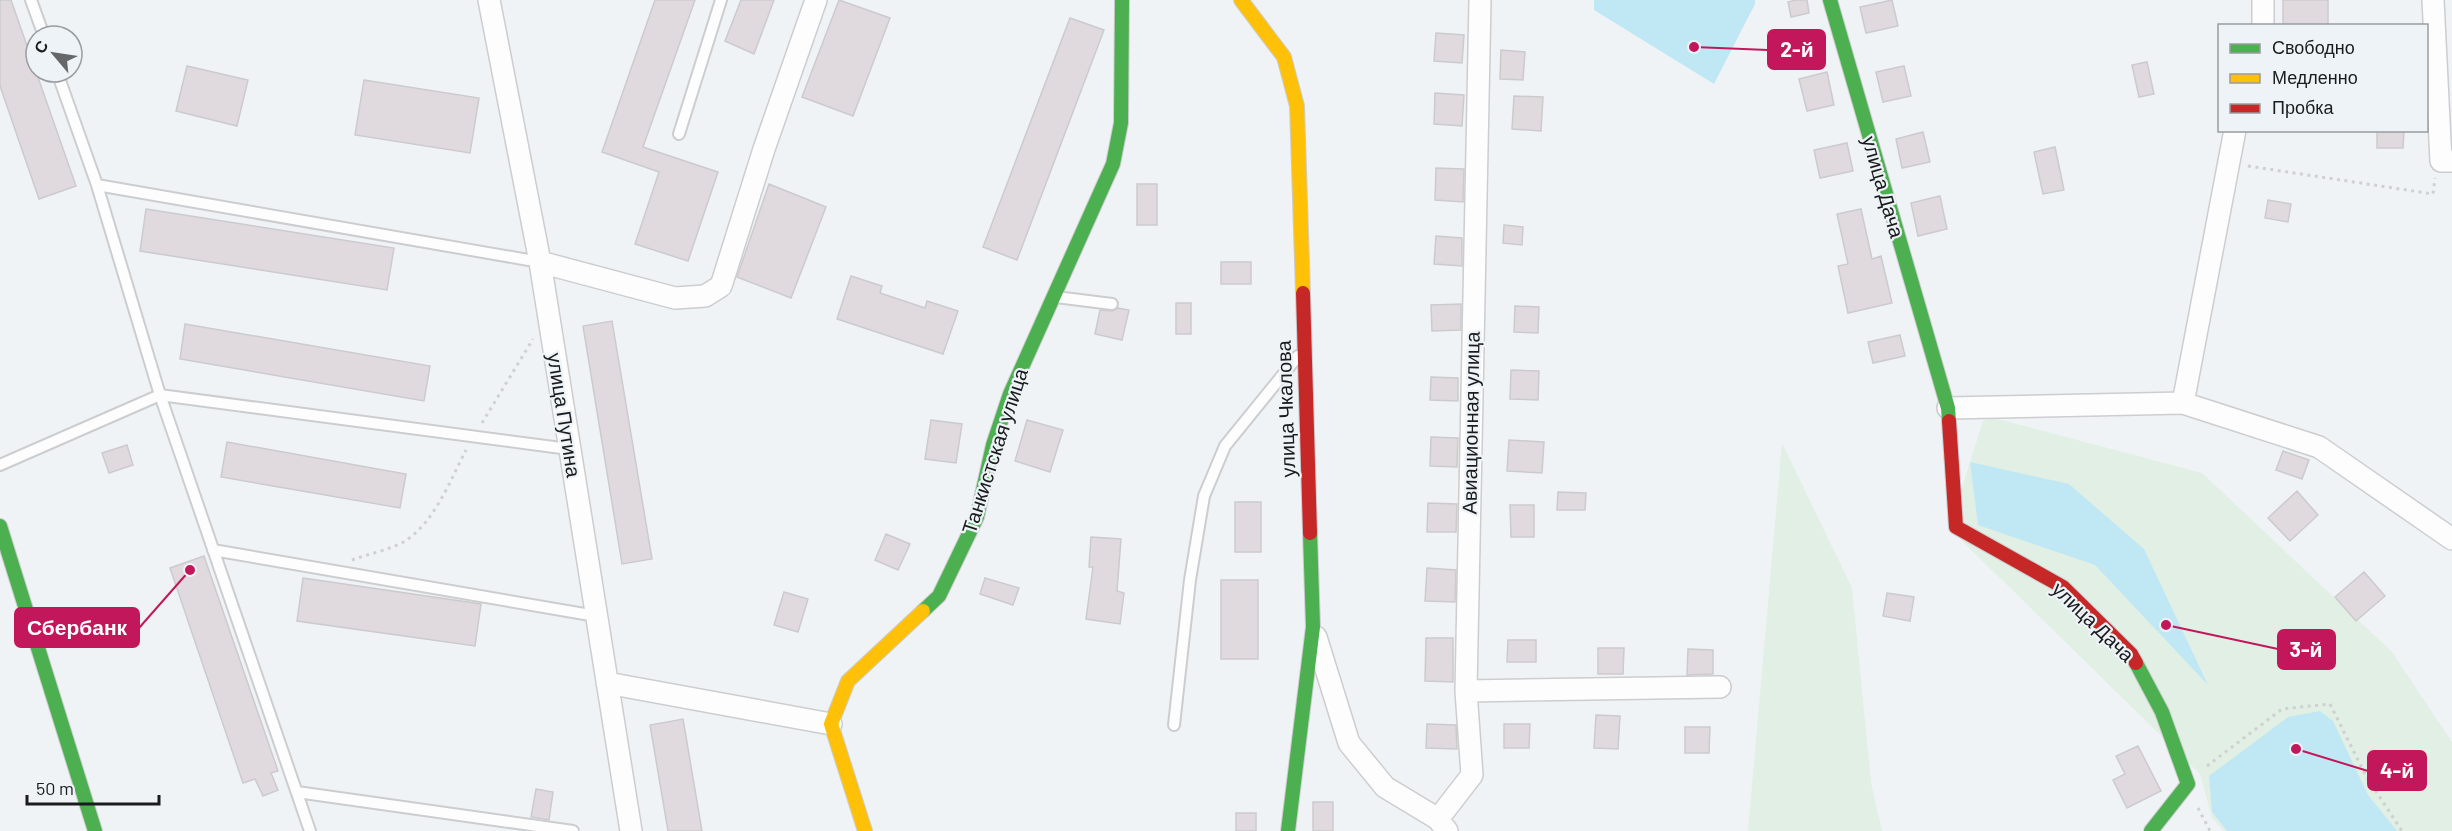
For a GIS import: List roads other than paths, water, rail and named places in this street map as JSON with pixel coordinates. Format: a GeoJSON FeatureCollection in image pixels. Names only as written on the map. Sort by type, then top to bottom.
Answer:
{"type":"FeatureCollection","features":[{"type":"Feature","properties":{"kind":"street","name":"улица Путина"},"geometry":{"type":"LineString","coordinates":[[489,0],[540,262],[631,831]]}},
{"type":"Feature","properties":{"kind":"street"},"geometry":{"type":"LineString","coordinates":[[540,262],[675,298],[705,296],[721,286],[764,149],[816,0]]}},
{"type":"Feature","properties":{"kind":"street","name":"Танкистская улица"},"geometry":{"type":"LineString","coordinates":[[831,724],[849,681],[871,657],[939,596],[977,517],[993,445],[1010,394],[1113,164],[1121,123],[1122,0]]}},
{"type":"Feature","properties":{"kind":"street","name":"улица Чкалова"},"geometry":{"type":"LineString","coordinates":[[1241,0],[1284,57],[1297,106],[1313,627],[1288,831]]}},
{"type":"Feature","properties":{"kind":"street","name":"Авиационная улица"},"geometry":{"type":"LineString","coordinates":[[1443,825],[1472,775],[1466,691],[1480,0]]}},
{"type":"Feature","properties":{"kind":"street","name":"улица Дача"},"geometry":{"type":"LineString","coordinates":[[1830,0],[1948,408],[1956,527],[2063,587],[2131,654],[2162,712],[2188,784],[2151,831]]}},
{"type":"Feature","properties":{"kind":"street"},"geometry":{"type":"LineString","coordinates":[[2263,0],[2263,24]]}},
{"type":"Feature","properties":{"kind":"street"},"geometry":{"type":"LineString","coordinates":[[2433,0],[2446,161]]}},
{"type":"Feature","properties":{"kind":"street"},"geometry":{"type":"LineString","coordinates":[[2183,403],[2235,132]]}},
{"type":"Feature","properties":{"kind":"street"},"geometry":{"type":"LineString","coordinates":[[1948,408],[2183,403],[2319,447],[2452,539]]}},
{"type":"Feature","properties":{"kind":"street"},"geometry":{"type":"LineString","coordinates":[[0,526],[95,831]]}},
{"type":"Feature","properties":{"kind":"street"},"geometry":{"type":"LineString","coordinates":[[1313,627],[1348,743],[1384,787],[1443,825]]}},
{"type":"Feature","properties":{"kind":"street"},"geometry":{"type":"LineString","coordinates":[[607,684],[831,724],[865,831]]}},
{"type":"Feature","properties":{"kind":"street"},"geometry":{"type":"LineString","coordinates":[[1466,691],[1720,687]]}},
{"type":"Feature","properties":{"kind":"lane"},"geometry":{"type":"LineString","coordinates":[[31,0],[40,24]]}},
{"type":"Feature","properties":{"kind":"lane"},"geometry":{"type":"LineString","coordinates":[[679,134],[722,0]]}},
{"type":"Feature","properties":{"kind":"lane"},"geometry":{"type":"LineString","coordinates":[[61,84],[97,186],[160,395],[310,831]]}},
{"type":"Feature","properties":{"kind":"lane"},"geometry":{"type":"LineString","coordinates":[[97,186],[540,262]]}},
{"type":"Feature","properties":{"kind":"lane"},"geometry":{"type":"LineString","coordinates":[[1053,296],[1068,300],[1112,304]]}},
{"type":"Feature","properties":{"kind":"lane"},"geometry":{"type":"LineString","coordinates":[[1174,725],[1190,580],[1204,496],[1225,446],[1304,349]]}},
{"type":"Feature","properties":{"kind":"lane"},"geometry":{"type":"LineString","coordinates":[[0,465],[160,395],[569,449]]}},
{"type":"Feature","properties":{"kind":"lane"},"geometry":{"type":"LineString","coordinates":[[213,550],[596,616]]}},
{"type":"Feature","properties":{"kind":"lane"},"geometry":{"type":"LineString","coordinates":[[297,792],[573,831]]}},
{"type":"Feature","properties":{"kind":"water"},"geometry":{"type":"Polygon","coordinates":[[[1594,0],[1755,0],[1755,4],[1714,84],[1594,10],[1594,0]]]}},
{"type":"Feature","properties":{"kind":"water"},"geometry":{"type":"Polygon","coordinates":[[[1970,462],[2069,484],[2144,549],[2208,685],[2095,565],[1978,525],[1970,462]]]}},
{"type":"Feature","properties":{"kind":"water"},"geometry":{"type":"Polygon","coordinates":[[[2320,711],[2333,721],[2368,795],[2397,831],[2227,831],[2212,812],[2209,776],[2288,717],[2320,711]]]}},
{"type":"Feature","properties":{"kind":"place","name":"2-й"},"geometry":{"type":"Point","coordinates":[1694,47]}},
{"type":"Feature","properties":{"kind":"place","name":"Сбербанк"},"geometry":{"type":"Point","coordinates":[190,570]}},
{"type":"Feature","properties":{"kind":"place","name":"3-й"},"geometry":{"type":"Point","coordinates":[2166,625]}},
{"type":"Feature","properties":{"kind":"place","name":"4-й"},"geometry":{"type":"Point","coordinates":[2296,749]}}]}
